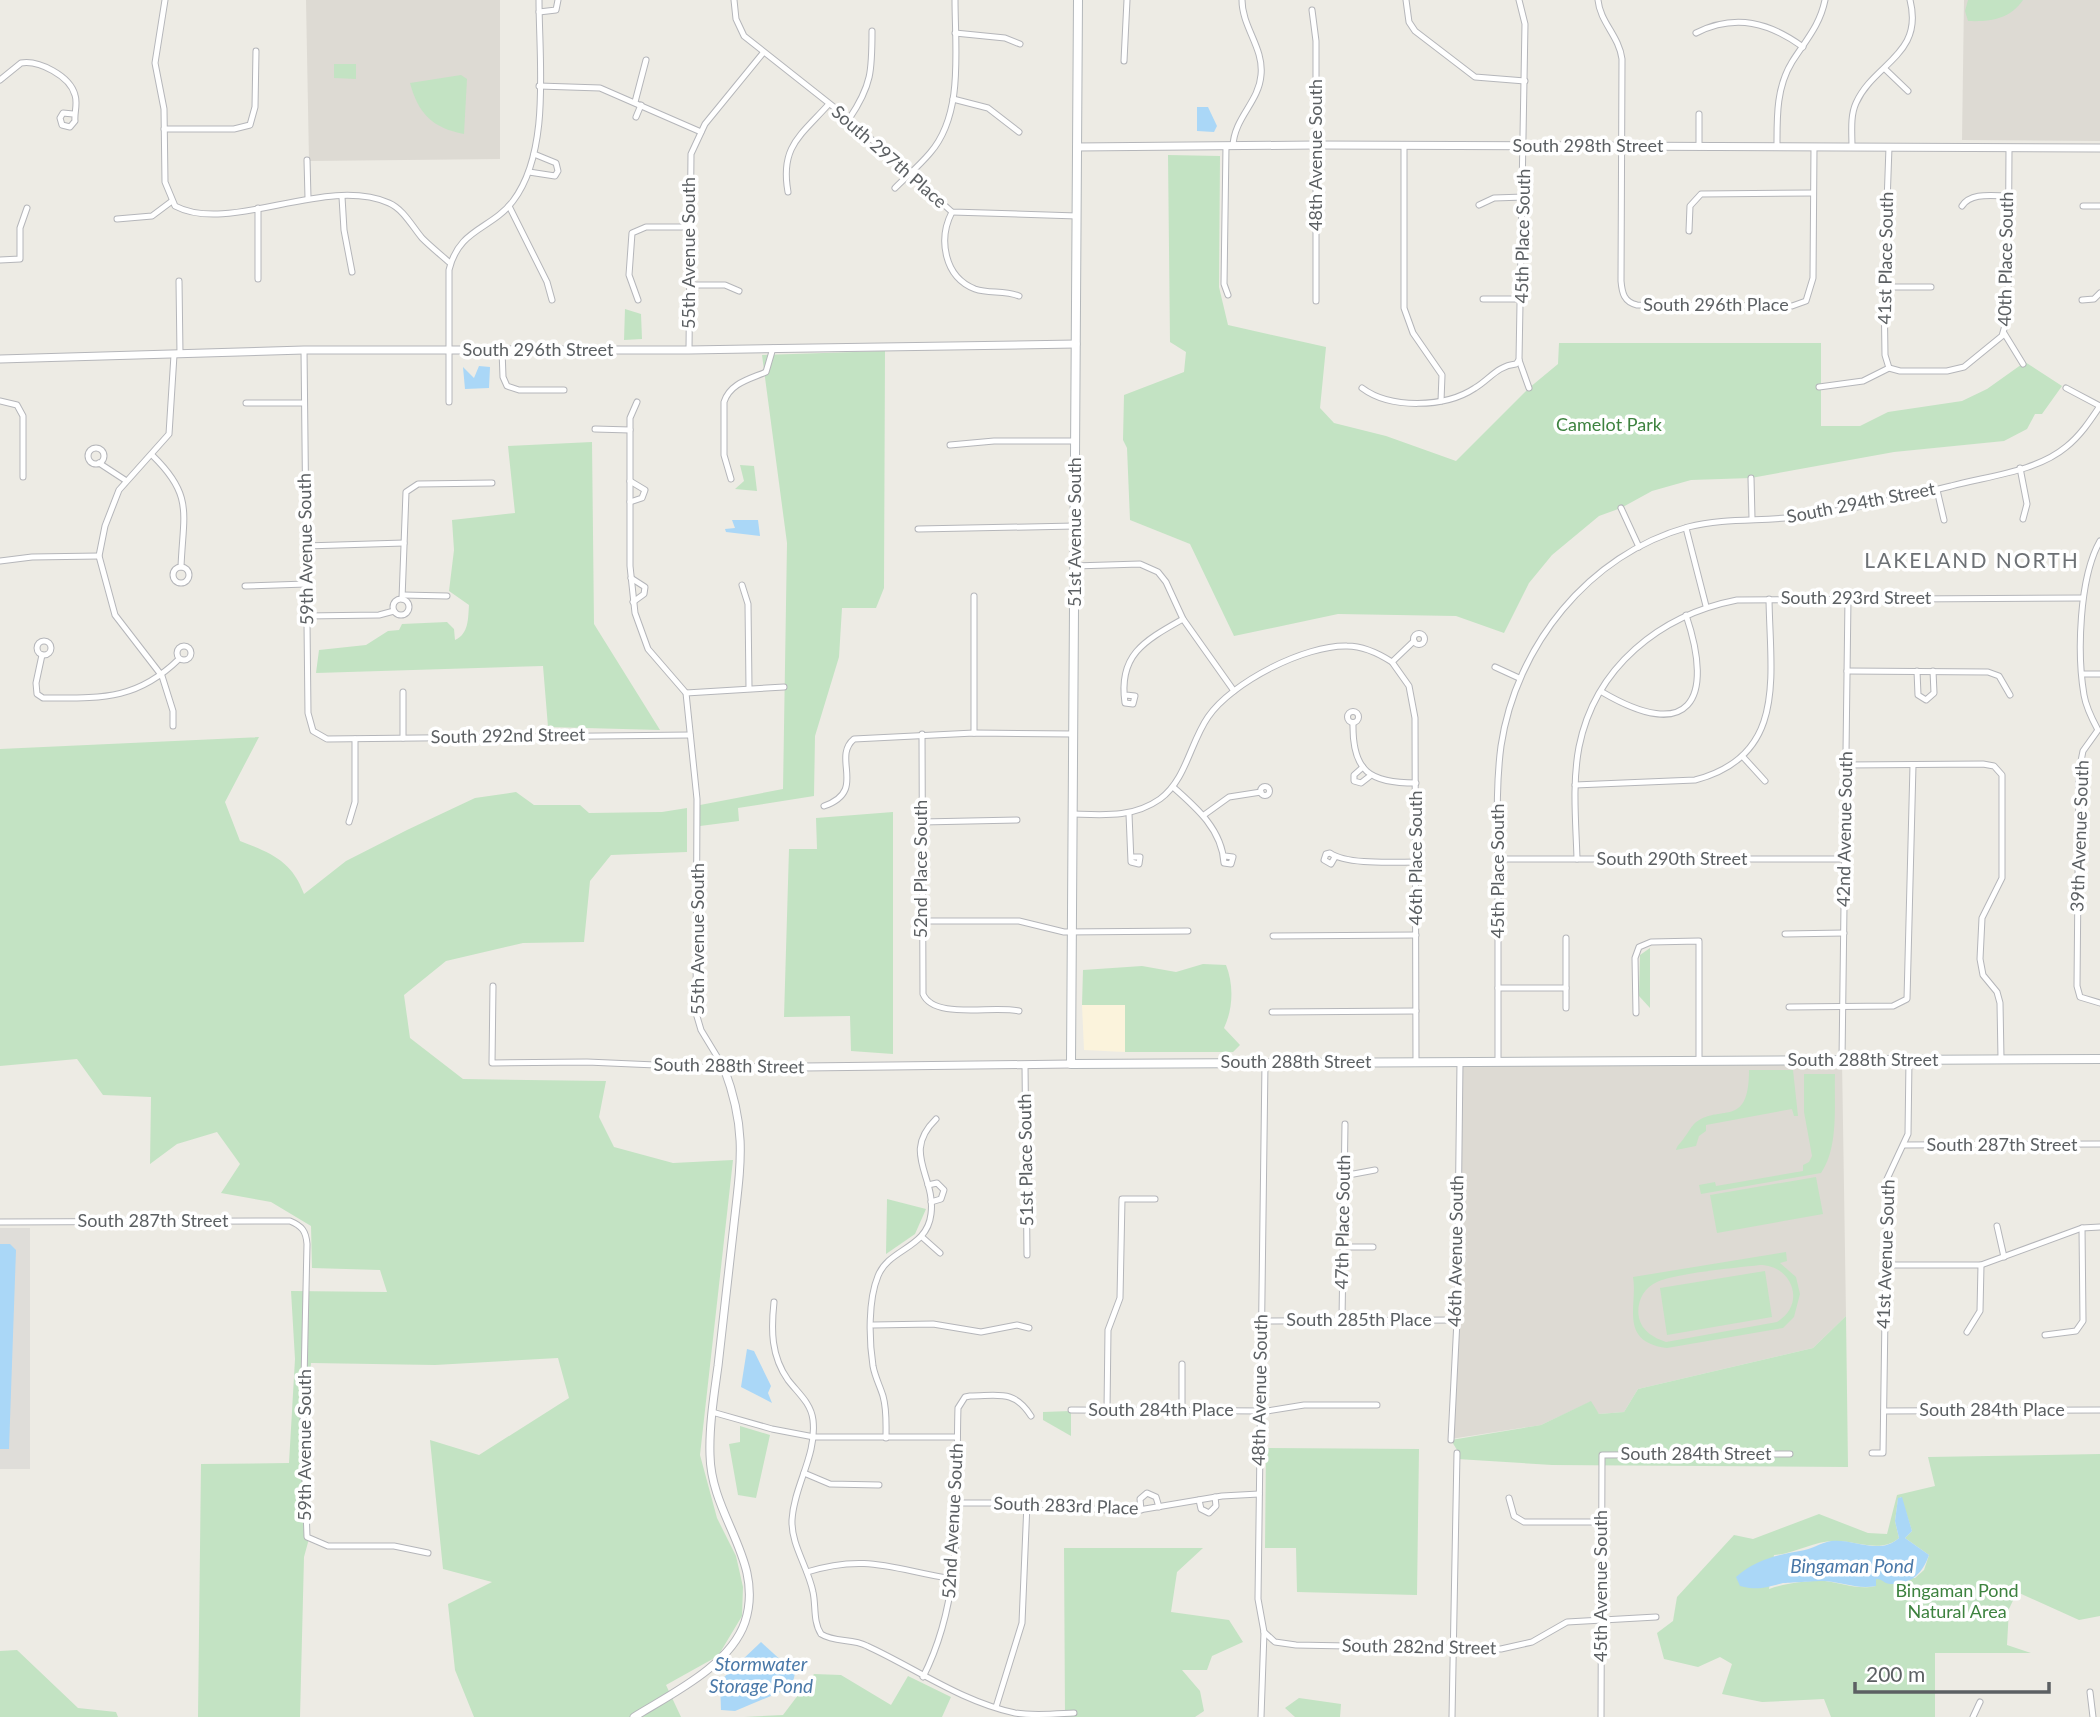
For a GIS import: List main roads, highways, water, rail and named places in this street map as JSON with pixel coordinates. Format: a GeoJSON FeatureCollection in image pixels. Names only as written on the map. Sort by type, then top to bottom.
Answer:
{"type":"FeatureCollection","features":[{"type":"Feature","properties":{"kind":"main road","name":"51st Avenue South"},"geometry":{"type":"LineString","coordinates":[[1072,1064],[1078,0]]}},
{"type":"Feature","properties":{"kind":"main road","name":"South 288th Street"},"geometry":{"type":"LineString","coordinates":[[1072,1064],[2100,1059]]}},
{"type":"Feature","properties":{"kind":"water"},"geometry":{"type":"Polygon","coordinates":[[[1197,107],[1208,107],[1217,126],[1214,132],[1197,131],[1197,107]]]}},
{"type":"Feature","properties":{"kind":"water"},"geometry":{"type":"Polygon","coordinates":[[[479,366],[490,367],[489,388],[465,389],[463,367],[474,378],[479,366]]]}},
{"type":"Feature","properties":{"kind":"water"},"geometry":{"type":"Polygon","coordinates":[[[732,520],[758,520],[760,536],[726,532],[725,529],[735,528],[732,520]]]}},
{"type":"Feature","properties":{"kind":"water"},"geometry":{"type":"Polygon","coordinates":[[[0,1244],[10,1244],[16,1250],[9,1449],[0,1449],[0,1244]]]}},
{"type":"Feature","properties":{"kind":"water"},"geometry":{"type":"Polygon","coordinates":[[[747,1349],[754,1351],[771,1386],[768,1393],[772,1403],[741,1387],[747,1349]]]}},
{"type":"Feature","properties":{"kind":"water","name":"Bingaman Pond"},"geometry":{"type":"Polygon","coordinates":[[[1902,1497],[1912,1531],[1905,1538],[1929,1555],[1920,1572],[1911,1580],[1891,1584],[1876,1579],[1876,1586],[1869,1587],[1822,1581],[1783,1583],[1757,1588],[1740,1586],[1736,1577],[1758,1562],[1774,1557],[1831,1541],[1875,1546],[1892,1543],[1899,1538],[1895,1521],[1898,1498],[1902,1497]]]}},
{"type":"Feature","properties":{"kind":"water","name":"Stormwater Storage Pond"},"geometry":{"type":"Polygon","coordinates":[[[761,1642],[795,1673],[792,1687],[735,1711],[721,1710],[720,1681],[761,1642]]]}},
{"type":"Feature","properties":{"kind":"district","name":"LAKELAND NORTH"},"geometry":{"type":"Point","coordinates":[1972,561]}},
{"type":"Feature","properties":{"kind":"park label","name":"Camelot Park"},"geometry":{"type":"Point","coordinates":[1609,425]}},
{"type":"Feature","properties":{"kind":"park label","name":"Bingaman Pond Natural Area"},"geometry":{"type":"Point","coordinates":[1957,1601]}}]}
